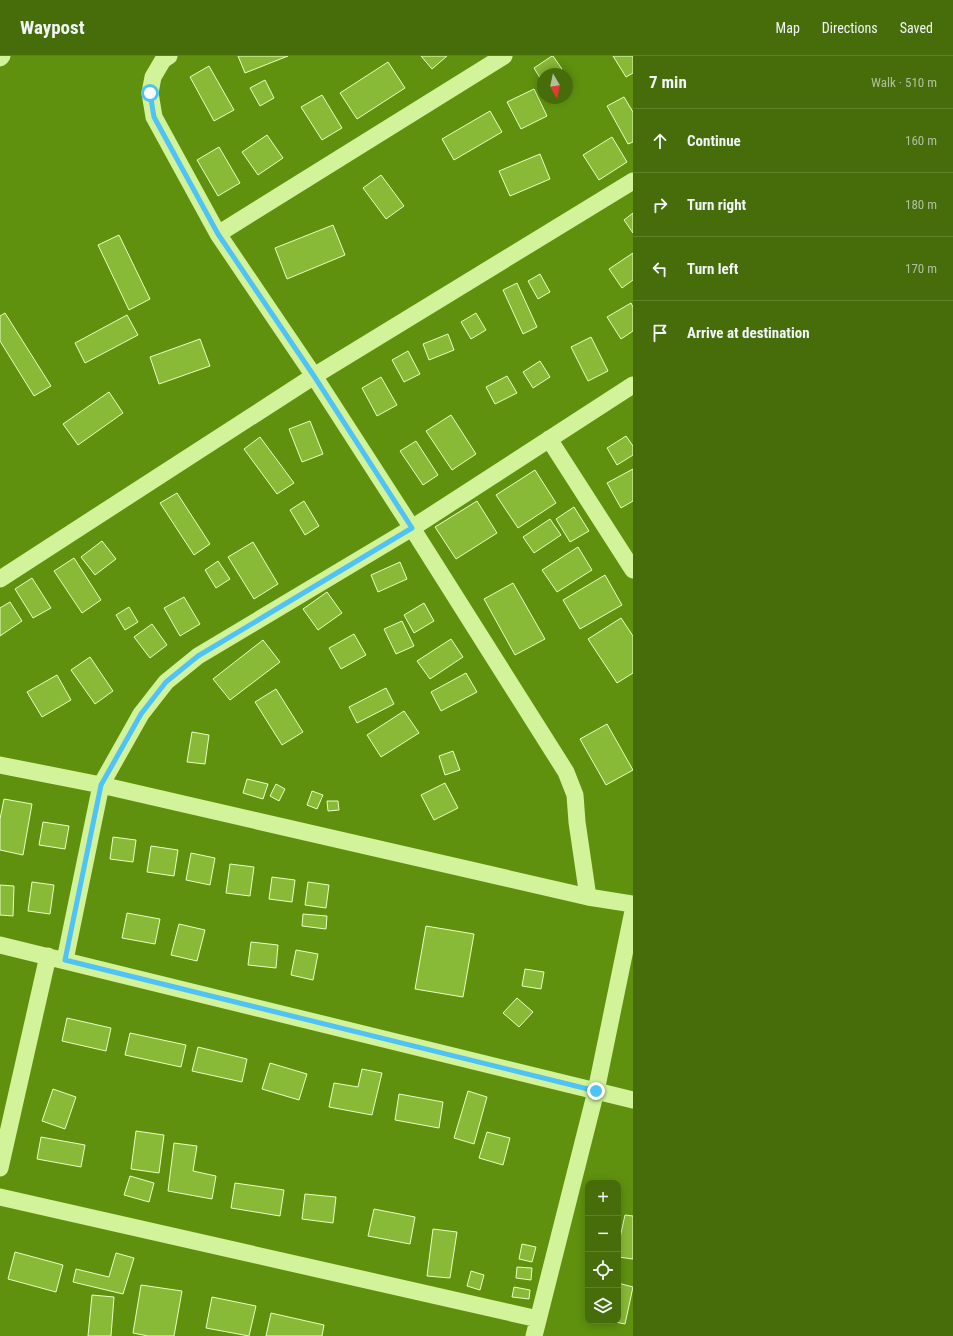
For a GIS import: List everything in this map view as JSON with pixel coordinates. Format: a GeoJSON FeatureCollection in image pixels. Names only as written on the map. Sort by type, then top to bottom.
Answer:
{"type":"FeatureCollection","features":[{"type":"Feature","properties":{"kind":"street"},"geometry":{"type":"LineString","coordinates":[[169,56],[163,60],[153,77],[150,93],[154,117],[218,234],[314,376],[566,772],[575,795],[577,822],[588,897]]}},
{"type":"Feature","properties":{"kind":"street"},"geometry":{"type":"LineString","coordinates":[[218,234],[504,56]]}},
{"type":"Feature","properties":{"kind":"street"},"geometry":{"type":"LineString","coordinates":[[0,579],[314,376],[633,182]]}},
{"type":"Feature","properties":{"kind":"street"},"geometry":{"type":"LineString","coordinates":[[65,960],[101,785],[141,714],[166,682],[198,656],[412,528],[633,385]]}},
{"type":"Feature","properties":{"kind":"street"},"geometry":{"type":"LineString","coordinates":[[549,439],[633,570]]}},
{"type":"Feature","properties":{"kind":"street"},"geometry":{"type":"LineString","coordinates":[[0,764],[101,785],[588,897],[633,904]]}},
{"type":"Feature","properties":{"kind":"street"},"geometry":{"type":"LineString","coordinates":[[534,1336],[596,1091],[633,911]]}},
{"type":"Feature","properties":{"kind":"street"},"geometry":{"type":"LineString","coordinates":[[0,945],[633,1100]]}},
{"type":"Feature","properties":{"kind":"street"},"geometry":{"type":"LineString","coordinates":[[0,1168],[48,956]]}},
{"type":"Feature","properties":{"kind":"street"},"geometry":{"type":"LineString","coordinates":[[0,1197],[538,1319]]}},
{"type":"Feature","properties":{"kind":"building"},"geometry":{"type":"Polygon","coordinates":[[[238,56],[288,56],[245,73],[238,56]]]}},
{"type":"Feature","properties":{"kind":"building"},"geometry":{"type":"Polygon","coordinates":[[[421,56],[447,56],[432,69],[421,56]]]}},
{"type":"Feature","properties":{"kind":"building"},"geometry":{"type":"Polygon","coordinates":[[[553,56],[561,68],[537,68],[537,73],[534,68],[553,56]]]}},
{"type":"Feature","properties":{"kind":"building"},"geometry":{"type":"Polygon","coordinates":[[[613,56],[633,56],[633,73],[626,77],[613,56]]]}},
{"type":"Feature","properties":{"kind":"building"},"geometry":{"type":"Polygon","coordinates":[[[388,62],[405,88],[357,119],[340,93],[388,62]]]}},
{"type":"Feature","properties":{"kind":"building"},"geometry":{"type":"Polygon","coordinates":[[[209,66],[234,110],[214,121],[190,77],[209,66]]]}},
{"type":"Feature","properties":{"kind":"building"},"geometry":{"type":"Polygon","coordinates":[[[265,80],[274,98],[260,106],[250,88],[265,80]]]}},
{"type":"Feature","properties":{"kind":"building"},"geometry":{"type":"Polygon","coordinates":[[[534,89],[537,95],[537,104],[541,104],[547,116],[521,129],[507,102],[534,89]]]}},
{"type":"Feature","properties":{"kind":"building"},"geometry":{"type":"Polygon","coordinates":[[[322,95],[342,128],[322,140],[301,107],[322,95]]]}},
{"type":"Feature","properties":{"kind":"building"},"geometry":{"type":"Polygon","coordinates":[[[624,97],[633,112],[633,142],[628,144],[607,106],[624,97]]]}},
{"type":"Feature","properties":{"kind":"building"},"geometry":{"type":"Polygon","coordinates":[[[490,111],[502,132],[454,160],[442,139],[490,111]]]}},
{"type":"Feature","properties":{"kind":"building"},"geometry":{"type":"Polygon","coordinates":[[[267,135],[283,158],[258,175],[242,152],[267,135]]]}},
{"type":"Feature","properties":{"kind":"building"},"geometry":{"type":"Polygon","coordinates":[[[612,137],[627,162],[599,180],[583,155],[612,137]]]}},
{"type":"Feature","properties":{"kind":"building"},"geometry":{"type":"Polygon","coordinates":[[[219,147],[240,183],[218,196],[197,160],[219,147]]]}},
{"type":"Feature","properties":{"kind":"building"},"geometry":{"type":"Polygon","coordinates":[[[540,154],[550,179],[510,196],[499,171],[540,154]]]}},
{"type":"Feature","properties":{"kind":"building"},"geometry":{"type":"Polygon","coordinates":[[[381,175],[404,206],[386,219],[363,188],[381,175]]]}},
{"type":"Feature","properties":{"kind":"building"},"geometry":{"type":"Polygon","coordinates":[[[633,213],[633,233],[624,220],[633,213]]]}},
{"type":"Feature","properties":{"kind":"building"},"geometry":{"type":"Polygon","coordinates":[[[333,225],[345,255],[287,279],[275,248],[333,225]]]}},
{"type":"Feature","properties":{"kind":"building"},"geometry":{"type":"Polygon","coordinates":[[[119,235],[150,299],[129,310],[98,245],[119,235]]]}},
{"type":"Feature","properties":{"kind":"building"},"geometry":{"type":"Polygon","coordinates":[[[633,253],[633,280],[622,288],[609,269],[633,253]]]}},
{"type":"Feature","properties":{"kind":"building"},"geometry":{"type":"Polygon","coordinates":[[[540,274],[550,292],[538,299],[528,281],[540,274]]]}},
{"type":"Feature","properties":{"kind":"building"},"geometry":{"type":"Polygon","coordinates":[[[517,283],[537,327],[523,334],[503,290],[517,283]]]}},
{"type":"Feature","properties":{"kind":"building"},"geometry":{"type":"Polygon","coordinates":[[[631,303],[633,307],[633,331],[621,339],[607,317],[631,303]]]}},
{"type":"Feature","properties":{"kind":"building"},"geometry":{"type":"Polygon","coordinates":[[[5,313],[51,386],[34,396],[0,341],[0,316],[5,313]]]}},
{"type":"Feature","properties":{"kind":"building"},"geometry":{"type":"Polygon","coordinates":[[[476,313],[486,330],[471,339],[461,322],[476,313]]]}},
{"type":"Feature","properties":{"kind":"building"},"geometry":{"type":"Polygon","coordinates":[[[127,315],[138,335],[85,363],[75,343],[127,315]]]}},
{"type":"Feature","properties":{"kind":"building"},"geometry":{"type":"Polygon","coordinates":[[[448,334],[454,350],[429,360],[423,344],[448,334]]]}},
{"type":"Feature","properties":{"kind":"building"},"geometry":{"type":"Polygon","coordinates":[[[591,337],[608,371],[588,381],[571,347],[591,337]]]}},
{"type":"Feature","properties":{"kind":"building"},"geometry":{"type":"Polygon","coordinates":[[[200,339],[210,366],[159,384],[150,357],[200,339]]]}},
{"type":"Feature","properties":{"kind":"building"},"geometry":{"type":"Polygon","coordinates":[[[408,351],[420,374],[404,382],[392,360],[408,351]]]}},
{"type":"Feature","properties":{"kind":"building"},"geometry":{"type":"Polygon","coordinates":[[[540,361],[550,377],[533,388],[523,372],[540,361]]]}},
{"type":"Feature","properties":{"kind":"building"},"geometry":{"type":"Polygon","coordinates":[[[507,376],[517,393],[495,404],[486,387],[507,376]]]}},
{"type":"Feature","properties":{"kind":"building"},"geometry":{"type":"Polygon","coordinates":[[[381,377],[397,405],[377,416],[362,388],[381,377]]]}},
{"type":"Feature","properties":{"kind":"building"},"geometry":{"type":"Polygon","coordinates":[[[109,392],[123,413],[78,445],[63,424],[109,392]]]}},
{"type":"Feature","properties":{"kind":"building"},"geometry":{"type":"Polygon","coordinates":[[[451,415],[476,454],[452,470],[426,431],[451,415]]]}},
{"type":"Feature","properties":{"kind":"building"},"geometry":{"type":"Polygon","coordinates":[[[310,421],[323,454],[302,462],[289,429],[310,421]]]}},
{"type":"Feature","properties":{"kind":"building"},"geometry":{"type":"Polygon","coordinates":[[[626,436],[633,446],[633,455],[617,465],[607,448],[626,436]]]}},
{"type":"Feature","properties":{"kind":"building"},"geometry":{"type":"Polygon","coordinates":[[[260,437],[294,483],[277,494],[244,449],[260,437]]]}},
{"type":"Feature","properties":{"kind":"building"},"geometry":{"type":"Polygon","coordinates":[[[416,441],[438,475],[423,485],[400,451],[416,441]]]}},
{"type":"Feature","properties":{"kind":"building"},"geometry":{"type":"Polygon","coordinates":[[[633,469],[633,501],[621,508],[607,483],[633,469]]]}},
{"type":"Feature","properties":{"kind":"building"},"geometry":{"type":"Polygon","coordinates":[[[535,470],[556,503],[518,528],[496,495],[535,470]]]}},
{"type":"Feature","properties":{"kind":"building"},"geometry":{"type":"Polygon","coordinates":[[[177,493],[210,544],[194,555],[160,503],[177,493]]]}},
{"type":"Feature","properties":{"kind":"building"},"geometry":{"type":"Polygon","coordinates":[[[304,501],[319,526],[305,535],[290,510],[304,501]]]}},
{"type":"Feature","properties":{"kind":"building"},"geometry":{"type":"Polygon","coordinates":[[[477,501],[497,533],[456,559],[435,527],[477,501]]]}},
{"type":"Feature","properties":{"kind":"building"},"geometry":{"type":"Polygon","coordinates":[[[574,507],[589,531],[570,542],[556,519],[574,507]]]}},
{"type":"Feature","properties":{"kind":"building"},"geometry":{"type":"Polygon","coordinates":[[[550,519],[561,535],[534,553],[523,537],[550,519]]]}},
{"type":"Feature","properties":{"kind":"building"},"geometry":{"type":"Polygon","coordinates":[[[102,541],[116,559],[95,575],[81,557],[102,541]]]}},
{"type":"Feature","properties":{"kind":"building"},"geometry":{"type":"Polygon","coordinates":[[[253,542],[278,584],[254,599],[228,557],[253,542]]]}},
{"type":"Feature","properties":{"kind":"building"},"geometry":{"type":"Polygon","coordinates":[[[578,547],[592,570],[557,592],[542,570],[578,547]]]}},
{"type":"Feature","properties":{"kind":"building"},"geometry":{"type":"Polygon","coordinates":[[[74,558],[101,600],[82,613],[54,571],[74,558]]]}},
{"type":"Feature","properties":{"kind":"building"},"geometry":{"type":"Polygon","coordinates":[[[218,561],[230,579],[216,588],[205,570],[218,561]]]}},
{"type":"Feature","properties":{"kind":"building"},"geometry":{"type":"Polygon","coordinates":[[[400,562],[407,579],[378,592],[371,575],[400,562]]]}},
{"type":"Feature","properties":{"kind":"building"},"geometry":{"type":"Polygon","coordinates":[[[605,575],[622,605],[580,629],[563,600],[605,575]]]}},
{"type":"Feature","properties":{"kind":"building"},"geometry":{"type":"Polygon","coordinates":[[[32,578],[51,608],[33,618],[15,589],[32,578]]]}},
{"type":"Feature","properties":{"kind":"building"},"geometry":{"type":"Polygon","coordinates":[[[513,583],[545,639],[515,655],[484,599],[513,583]]]}},
{"type":"Feature","properties":{"kind":"building"},"geometry":{"type":"Polygon","coordinates":[[[327,592],[342,613],[318,630],[303,609],[327,592]]]}},
{"type":"Feature","properties":{"kind":"building"},"geometry":{"type":"Polygon","coordinates":[[[184,597],[200,624],[180,636],[164,608],[184,597]]]}},
{"type":"Feature","properties":{"kind":"building"},"geometry":{"type":"Polygon","coordinates":[[[10,602],[22,621],[0,636],[0,608],[10,602]]]}},
{"type":"Feature","properties":{"kind":"building"},"geometry":{"type":"Polygon","coordinates":[[[424,603],[434,621],[414,633],[404,615],[424,603]]]}},
{"type":"Feature","properties":{"kind":"building"},"geometry":{"type":"Polygon","coordinates":[[[129,607],[138,622],[125,630],[116,615],[129,607]]]}},
{"type":"Feature","properties":{"kind":"building"},"geometry":{"type":"Polygon","coordinates":[[[621,618],[633,636],[633,673],[617,683],[588,639],[621,618]]]}},
{"type":"Feature","properties":{"kind":"building"},"geometry":{"type":"Polygon","coordinates":[[[402,621],[414,646],[396,654],[384,629],[402,621]]]}},
{"type":"Feature","properties":{"kind":"building"},"geometry":{"type":"Polygon","coordinates":[[[152,624],[167,645],[150,658],[134,637],[152,624]]]}},
{"type":"Feature","properties":{"kind":"building"},"geometry":{"type":"Polygon","coordinates":[[[354,634],[366,655],[341,669],[329,648],[354,634]]]}},
{"type":"Feature","properties":{"kind":"building"},"geometry":{"type":"Polygon","coordinates":[[[451,639],[463,657],[430,679],[417,661],[451,639]]]}},
{"type":"Feature","properties":{"kind":"building"},"geometry":{"type":"Polygon","coordinates":[[[263,640],[280,662],[230,700],[213,679],[263,640]]]}},
{"type":"Feature","properties":{"kind":"building"},"geometry":{"type":"Polygon","coordinates":[[[90,657],[113,691],[95,704],[71,670],[90,657]]]}},
{"type":"Feature","properties":{"kind":"building"},"geometry":{"type":"Polygon","coordinates":[[[466,673],[477,692],[441,711],[431,692],[466,673]]]}},
{"type":"Feature","properties":{"kind":"building"},"geometry":{"type":"Polygon","coordinates":[[[57,675],[71,700],[42,717],[27,692],[57,675]]]}},
{"type":"Feature","properties":{"kind":"building"},"geometry":{"type":"Polygon","coordinates":[[[386,688],[394,704],[357,723],[349,707],[386,688]]]}},
{"type":"Feature","properties":{"kind":"building"},"geometry":{"type":"Polygon","coordinates":[[[276,689],[303,732],[282,745],[255,702],[276,689]]]}},
{"type":"Feature","properties":{"kind":"building"},"geometry":{"type":"Polygon","coordinates":[[[404,711],[419,733],[381,757],[367,735],[404,711]]]}},
{"type":"Feature","properties":{"kind":"building"},"geometry":{"type":"Polygon","coordinates":[[[607,724],[633,770],[606,785],[580,739],[607,724]]]}},
{"type":"Feature","properties":{"kind":"building"},"geometry":{"type":"Polygon","coordinates":[[[192,732],[209,735],[205,764],[187,762],[192,732]]]}},
{"type":"Feature","properties":{"kind":"building"},"geometry":{"type":"Polygon","coordinates":[[[453,751],[460,770],[445,775],[439,756],[453,751]]]}},
{"type":"Feature","properties":{"kind":"building"},"geometry":{"type":"Polygon","coordinates":[[[247,779],[268,784],[263,799],[243,793],[247,779]]]}},
{"type":"Feature","properties":{"kind":"building"},"geometry":{"type":"Polygon","coordinates":[[[445,783],[458,808],[434,820],[421,795],[445,783]]]}},
{"type":"Feature","properties":{"kind":"building"},"geometry":{"type":"Polygon","coordinates":[[[276,784],[285,789],[279,801],[270,796],[276,784]]]}},
{"type":"Feature","properties":{"kind":"building"},"geometry":{"type":"Polygon","coordinates":[[[312,791],[323,795],[317,809],[307,805],[312,791]]]}},
{"type":"Feature","properties":{"kind":"building"},"geometry":{"type":"Polygon","coordinates":[[[4,799],[32,804],[23,855],[0,850],[0,819],[4,799]]]}},
{"type":"Feature","properties":{"kind":"building"},"geometry":{"type":"Polygon","coordinates":[[[327,801],[338,801],[339,810],[328,811],[327,801]]]}},
{"type":"Feature","properties":{"kind":"building"},"geometry":{"type":"Polygon","coordinates":[[[43,822],[69,826],[65,849],[39,845],[43,822]]]}},
{"type":"Feature","properties":{"kind":"building"},"geometry":{"type":"Polygon","coordinates":[[[113,837],[136,840],[133,862],[110,859],[113,837]]]}},
{"type":"Feature","properties":{"kind":"building"},"geometry":{"type":"Polygon","coordinates":[[[151,846],[178,850],[174,876],[147,872],[151,846]]]}},
{"type":"Feature","properties":{"kind":"building"},"geometry":{"type":"Polygon","coordinates":[[[191,853],[215,858],[210,885],[186,880],[191,853]]]}},
{"type":"Feature","properties":{"kind":"building"},"geometry":{"type":"Polygon","coordinates":[[[230,864],[254,867],[250,896],[226,893],[230,864]]]}},
{"type":"Feature","properties":{"kind":"building"},"geometry":{"type":"Polygon","coordinates":[[[272,877],[295,880],[292,902],[269,899],[272,877]]]}},
{"type":"Feature","properties":{"kind":"building"},"geometry":{"type":"Polygon","coordinates":[[[32,882],[54,885],[50,914],[28,911],[32,882]]]}},
{"type":"Feature","properties":{"kind":"building"},"geometry":{"type":"Polygon","coordinates":[[[308,882],[329,885],[326,908],[305,905],[308,882]]]}},
{"type":"Feature","properties":{"kind":"building"},"geometry":{"type":"Polygon","coordinates":[[[0,885],[14,886],[13,916],[0,915],[0,885]]]}},
{"type":"Feature","properties":{"kind":"building"},"geometry":{"type":"Polygon","coordinates":[[[127,913],[160,919],[155,944],[122,938],[127,913]]]}},
{"type":"Feature","properties":{"kind":"building"},"geometry":{"type":"Polygon","coordinates":[[[303,914],[327,916],[326,929],[302,926],[303,914]]]}},
{"type":"Feature","properties":{"kind":"building"},"geometry":{"type":"Polygon","coordinates":[[[179,924],[205,930],[197,961],[171,955],[179,924]]]}},
{"type":"Feature","properties":{"kind":"building"},"geometry":{"type":"Polygon","coordinates":[[[426,926],[474,934],[463,997],[415,989],[426,926]]]}},
{"type":"Feature","properties":{"kind":"building"},"geometry":{"type":"Polygon","coordinates":[[[251,942],[278,945],[276,968],[248,965],[251,942]]]}},
{"type":"Feature","properties":{"kind":"building"},"geometry":{"type":"Polygon","coordinates":[[[296,950],[318,954],[313,980],[291,975],[296,950]]]}},
{"type":"Feature","properties":{"kind":"building"},"geometry":{"type":"Polygon","coordinates":[[[525,969],[544,972],[541,989],[522,986],[525,969]]]}},
{"type":"Feature","properties":{"kind":"building"},"geometry":{"type":"Polygon","coordinates":[[[517,998],[533,1012],[519,1027],[503,1013],[517,998]]]}},
{"type":"Feature","properties":{"kind":"building"},"geometry":{"type":"Polygon","coordinates":[[[67,1018],[111,1028],[106,1051],[62,1041],[67,1018]]]}},
{"type":"Feature","properties":{"kind":"building"},"geometry":{"type":"Polygon","coordinates":[[[130,1033],[186,1045],[181,1067],[125,1055],[130,1033]]]}},
{"type":"Feature","properties":{"kind":"building"},"geometry":{"type":"Polygon","coordinates":[[[198,1047],[247,1059],[242,1082],[192,1071],[198,1047]]]}},
{"type":"Feature","properties":{"kind":"building"},"geometry":{"type":"Polygon","coordinates":[[[270,1063],[307,1074],[299,1100],[262,1089],[270,1063]]]}},
{"type":"Feature","properties":{"kind":"building"},"geometry":{"type":"Polygon","coordinates":[[[362,1069],[382,1073],[372,1115],[329,1107],[334,1083],[358,1087],[362,1069]]]}},
{"type":"Feature","properties":{"kind":"building"},"geometry":{"type":"Polygon","coordinates":[[[53,1089],[76,1097],[65,1129],[42,1121],[53,1089]]]}},
{"type":"Feature","properties":{"kind":"building"},"geometry":{"type":"Polygon","coordinates":[[[468,1091],[487,1097],[474,1144],[454,1138],[468,1091]]]}},
{"type":"Feature","properties":{"kind":"building"},"geometry":{"type":"Polygon","coordinates":[[[399,1094],[443,1102],[439,1128],[395,1120],[399,1094]]]}},
{"type":"Feature","properties":{"kind":"building"},"geometry":{"type":"Polygon","coordinates":[[[136,1131],[164,1135],[159,1173],[131,1169],[136,1131]]]}},
{"type":"Feature","properties":{"kind":"building"},"geometry":{"type":"Polygon","coordinates":[[[487,1132],[510,1138],[503,1165],[479,1158],[487,1132]]]}},
{"type":"Feature","properties":{"kind":"building"},"geometry":{"type":"Polygon","coordinates":[[[41,1137],[85,1145],[81,1167],[37,1159],[41,1137]]]}},
{"type":"Feature","properties":{"kind":"building"},"geometry":{"type":"Polygon","coordinates":[[[174,1143],[197,1146],[193,1171],[216,1176],[212,1199],[168,1191],[174,1143]]]}},
{"type":"Feature","properties":{"kind":"building"},"geometry":{"type":"Polygon","coordinates":[[[130,1176],[154,1183],[149,1202],[124,1195],[130,1176]]]}},
{"type":"Feature","properties":{"kind":"building"},"geometry":{"type":"Polygon","coordinates":[[[235,1183],[284,1190],[280,1216],[231,1208],[235,1183]]]}},
{"type":"Feature","properties":{"kind":"building"},"geometry":{"type":"Polygon","coordinates":[[[305,1194],[336,1197],[333,1223],[302,1219],[305,1194]]]}},
{"type":"Feature","properties":{"kind":"building"},"geometry":{"type":"Polygon","coordinates":[[[374,1209],[415,1217],[410,1244],[368,1236],[374,1209]]]}},
{"type":"Feature","properties":{"kind":"building"},"geometry":{"type":"Polygon","coordinates":[[[625,1215],[633,1216],[633,1259],[621,1257],[621,1233],[625,1215]]]}},
{"type":"Feature","properties":{"kind":"building"},"geometry":{"type":"Polygon","coordinates":[[[433,1229],[457,1232],[450,1278],[427,1276],[433,1229]]]}},
{"type":"Feature","properties":{"kind":"building"},"geometry":{"type":"Polygon","coordinates":[[[522,1244],[536,1247],[532,1262],[519,1259],[522,1244]]]}},
{"type":"Feature","properties":{"kind":"building"},"geometry":{"type":"Polygon","coordinates":[[[15,1252],[63,1265],[56,1292],[8,1279],[15,1252]]]}},
{"type":"Feature","properties":{"kind":"building"},"geometry":{"type":"Polygon","coordinates":[[[116,1253],[134,1258],[123,1294],[73,1282],[76,1269],[109,1277],[116,1253]]]}},
{"type":"Feature","properties":{"kind":"building"},"geometry":{"type":"Polygon","coordinates":[[[517,1267],[532,1268],[531,1280],[516,1278],[517,1267]]]}},
{"type":"Feature","properties":{"kind":"building"},"geometry":{"type":"Polygon","coordinates":[[[471,1271],[484,1275],[480,1290],[467,1286],[471,1271]]]}},
{"type":"Feature","properties":{"kind":"building"},"geometry":{"type":"Polygon","coordinates":[[[621,1284],[633,1287],[625,1324],[621,1323],[621,1284]]]}},
{"type":"Feature","properties":{"kind":"building"},"geometry":{"type":"Polygon","coordinates":[[[141,1285],[182,1291],[174,1336],[148,1336],[133,1333],[141,1285]]]}},
{"type":"Feature","properties":{"kind":"building"},"geometry":{"type":"Polygon","coordinates":[[[514,1287],[530,1290],[529,1299],[512,1297],[514,1287]]]}},
{"type":"Feature","properties":{"kind":"building"},"geometry":{"type":"Polygon","coordinates":[[[92,1295],[114,1297],[111,1336],[88,1336],[92,1295]]]}},
{"type":"Feature","properties":{"kind":"building"},"geometry":{"type":"Polygon","coordinates":[[[212,1297],[256,1306],[249,1336],[206,1328],[212,1297]]]}},
{"type":"Feature","properties":{"kind":"building"},"geometry":{"type":"Polygon","coordinates":[[[271,1313],[324,1325],[322,1336],[266,1336],[271,1313]]]}},
{"type":"Feature","properties":{"kind":"route"},"geometry":{"type":"LineString","coordinates":[[150,93],[154,117],[218,234],[314,376],[412,528],[198,656],[166,682],[141,714],[101,785],[65,960],[596,1091]]}}]}
